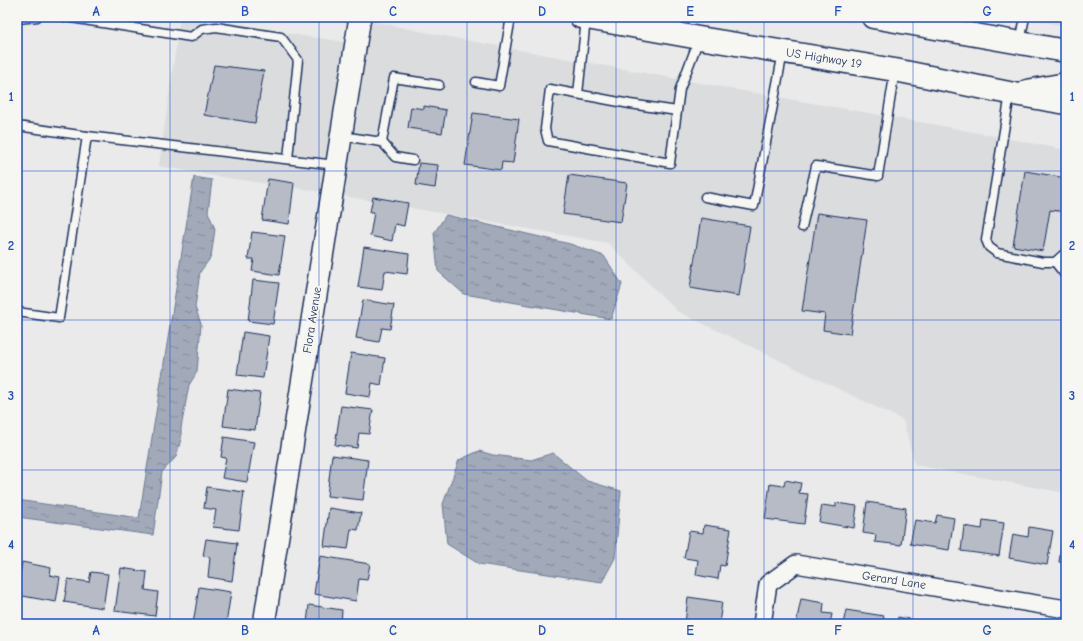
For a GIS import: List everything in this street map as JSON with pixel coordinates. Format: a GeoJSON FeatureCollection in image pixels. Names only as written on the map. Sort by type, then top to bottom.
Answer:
{"type":"FeatureCollection","features":[{"type":"Feature","properties":{"kind":"highway"},"geometry":{"type":"LineString","coordinates":[[873,17],[1066,51]]}},
{"type":"Feature","properties":{"kind":"highway","name":"US Highway 19"},"geometry":{"type":"LineString","coordinates":[[583,18],[895,70],[1066,103]]}},
{"type":"Feature","properties":{"kind":"highway"},"geometry":{"type":"LineString","coordinates":[[1012,93],[1066,84]]}},
{"type":"Feature","properties":{"kind":"street","name":"Flora Avenue"},"geometry":{"type":"LineString","coordinates":[[264,624],[360,17]]}},
{"type":"Feature","properties":{"kind":"street","name":"Gerard Lane"},"geometry":{"type":"LineString","coordinates":[[762,624],[768,584],[796,564],[1066,609]]}},
{"type":"Feature","properties":{"kind":"lane"},"geometry":{"type":"LineString","coordinates":[[17,19],[36,17]]}},
{"type":"Feature","properties":{"kind":"lane"},"geometry":{"type":"LineString","coordinates":[[65,17],[191,37],[202,30],[216,28],[281,37],[298,60],[288,159]]}},
{"type":"Feature","properties":{"kind":"lane"},"geometry":{"type":"LineString","coordinates":[[476,82],[499,86],[511,17]]}},
{"type":"Feature","properties":{"kind":"lane"},"geometry":{"type":"LineString","coordinates":[[1019,43],[1025,17]]}},
{"type":"Feature","properties":{"kind":"lane"},"geometry":{"type":"LineString","coordinates":[[578,94],[583,18]]}},
{"type":"Feature","properties":{"kind":"lane"},"geometry":{"type":"LineString","coordinates":[[677,111],[550,89],[545,129],[548,140],[670,163],[680,89],[699,38]]}},
{"type":"Feature","properties":{"kind":"lane"},"geometry":{"type":"LineString","coordinates":[[705,198],[754,206],[783,52]]}},
{"type":"Feature","properties":{"kind":"lane"},"geometry":{"type":"LineString","coordinates":[[802,227],[816,166],[878,176],[895,70]]}},
{"type":"Feature","properties":{"kind":"lane"},"geometry":{"type":"LineString","coordinates":[[382,142],[394,78],[439,85]]}},
{"type":"Feature","properties":{"kind":"lane"},"geometry":{"type":"LineString","coordinates":[[1012,93],[986,240],[989,247],[997,253],[1043,262],[1055,262],[1066,252]]}},
{"type":"Feature","properties":{"kind":"lane"},"geometry":{"type":"LineString","coordinates":[[17,126],[87,136],[337,165]]}},
{"type":"Feature","properties":{"kind":"lane"},"geometry":{"type":"LineString","coordinates":[[17,312],[59,318],[87,136]]}},
{"type":"Feature","properties":{"kind":"lane"},"geometry":{"type":"LineString","coordinates":[[342,136],[382,142],[394,157],[413,160]]}},
{"type":"Feature","properties":{"kind":"lane"},"geometry":{"type":"LineString","coordinates":[[1055,262],[1066,276]]}},
{"type":"Feature","properties":{"kind":"shaded area"},"geometry":{"type":"Polygon","coordinates":[[[351,17],[449,37],[942,126],[1066,150],[1066,493],[915,465],[903,420],[677,311],[608,243],[322,192],[159,166],[180,18],[345,42],[351,17]]]}},
{"type":"Feature","properties":{"kind":"shaded area"},"geometry":{"type":"Polygon","coordinates":[[[1017,17],[1066,17],[1066,26],[1017,17]]]}},
{"type":"Feature","properties":{"kind":"water"},"geometry":{"type":"Polygon","coordinates":[[[194,177],[212,180],[208,212],[215,229],[211,257],[200,272],[195,307],[201,324],[197,372],[189,385],[181,428],[181,439],[176,457],[162,472],[153,535],[17,517],[17,500],[139,518],[194,177]]]}},
{"type":"Feature","properties":{"kind":"water"},"geometry":{"type":"Polygon","coordinates":[[[446,215],[570,244],[604,256],[622,284],[611,319],[464,294],[438,271],[434,233],[446,215]]]}},
{"type":"Feature","properties":{"kind":"water"},"geometry":{"type":"Polygon","coordinates":[[[479,451],[493,455],[531,460],[553,453],[587,481],[621,491],[615,558],[602,582],[479,564],[447,544],[443,504],[459,460],[479,451]]]}},
{"type":"Feature","properties":{"kind":"building"},"geometry":{"type":"Polygon","coordinates":[[[214,65],[264,71],[255,123],[204,115],[214,65]]]}},
{"type":"Feature","properties":{"kind":"building"},"geometry":{"type":"Polygon","coordinates":[[[424,106],[446,110],[442,133],[408,128],[411,107],[424,109],[424,106]]]}},
{"type":"Feature","properties":{"kind":"building"},"geometry":{"type":"Polygon","coordinates":[[[473,113],[519,119],[513,163],[502,162],[501,170],[465,165],[473,113]]]}},
{"type":"Feature","properties":{"kind":"building"},"geometry":{"type":"Polygon","coordinates":[[[419,163],[438,165],[435,188],[416,185],[419,163]]]}},
{"type":"Feature","properties":{"kind":"building"},"geometry":{"type":"Polygon","coordinates":[[[1025,171],[1066,178],[1066,212],[1050,210],[1043,251],[1013,246],[1025,171]]]}},
{"type":"Feature","properties":{"kind":"building"},"geometry":{"type":"Polygon","coordinates":[[[569,175],[627,183],[621,222],[563,214],[569,175]]]}},
{"type":"Feature","properties":{"kind":"building"},"geometry":{"type":"Polygon","coordinates":[[[268,179],[294,183],[289,224],[262,220],[268,179]]]}},
{"type":"Feature","properties":{"kind":"building"},"geometry":{"type":"Polygon","coordinates":[[[373,197],[408,203],[404,226],[395,224],[392,241],[370,236],[374,212],[370,212],[373,197]]]}},
{"type":"Feature","properties":{"kind":"building"},"geometry":{"type":"Polygon","coordinates":[[[817,213],[867,220],[850,334],[823,330],[825,314],[802,311],[817,213]]]}},
{"type":"Feature","properties":{"kind":"building"},"geometry":{"type":"Polygon","coordinates":[[[701,218],[750,226],[739,296],[690,288],[701,218]]]}},
{"type":"Feature","properties":{"kind":"building"},"geometry":{"type":"Polygon","coordinates":[[[252,232],[285,236],[279,275],[252,271],[254,259],[248,259],[252,232]]]}},
{"type":"Feature","properties":{"kind":"building"},"geometry":{"type":"Polygon","coordinates":[[[364,247],[409,254],[407,274],[385,271],[382,290],[358,287],[364,247]]]}},
{"type":"Feature","properties":{"kind":"building"},"geometry":{"type":"Polygon","coordinates":[[[253,280],[279,283],[273,324],[248,321],[253,280]]]}},
{"type":"Feature","properties":{"kind":"building"},"geometry":{"type":"Polygon","coordinates":[[[363,300],[394,305],[390,329],[382,328],[379,342],[356,338],[363,300]]]}},
{"type":"Feature","properties":{"kind":"building"},"geometry":{"type":"Polygon","coordinates":[[[243,332],[269,336],[263,378],[237,375],[243,332]]]}},
{"type":"Feature","properties":{"kind":"building"},"geometry":{"type":"Polygon","coordinates":[[[351,353],[385,358],[381,385],[372,383],[370,397],[345,393],[351,353]]]}},
{"type":"Feature","properties":{"kind":"building"},"geometry":{"type":"Polygon","coordinates":[[[228,389],[260,393],[255,430],[223,426],[228,389]]]}},
{"type":"Feature","properties":{"kind":"building"},"geometry":{"type":"Polygon","coordinates":[[[341,406],[373,410],[369,434],[359,433],[357,448],[335,445],[341,406]]]}},
{"type":"Feature","properties":{"kind":"building"},"geometry":{"type":"Polygon","coordinates":[[[224,437],[254,442],[247,482],[222,478],[226,458],[221,457],[224,437]]]}},
{"type":"Feature","properties":{"kind":"building"},"geometry":{"type":"Polygon","coordinates":[[[332,455],[368,460],[363,500],[327,496],[332,455]]]}},
{"type":"Feature","properties":{"kind":"building"},"geometry":{"type":"Polygon","coordinates":[[[785,480],[801,483],[799,493],[808,494],[804,524],[765,519],[770,484],[784,486],[785,480]]]}},
{"type":"Feature","properties":{"kind":"building"},"geometry":{"type":"Polygon","coordinates":[[[207,487],[244,492],[239,530],[213,527],[216,510],[204,508],[207,487]]]}},
{"type":"Feature","properties":{"kind":"building"},"geometry":{"type":"Polygon","coordinates":[[[867,502],[906,508],[901,545],[875,542],[876,535],[863,533],[867,502]]]}},
{"type":"Feature","properties":{"kind":"building"},"geometry":{"type":"Polygon","coordinates":[[[836,503],[857,506],[854,528],[819,522],[822,505],[836,507],[836,503]]]}},
{"type":"Feature","properties":{"kind":"building"},"geometry":{"type":"Polygon","coordinates":[[[329,508],[361,513],[358,530],[351,529],[348,549],[324,546],[329,508]]]}},
{"type":"Feature","properties":{"kind":"building"},"geometry":{"type":"Polygon","coordinates":[[[937,515],[954,518],[949,550],[910,544],[915,520],[935,523],[937,515]]]}},
{"type":"Feature","properties":{"kind":"building"},"geometry":{"type":"Polygon","coordinates":[[[983,520],[1004,523],[999,556],[961,551],[964,526],[982,529],[983,520]]]}},
{"type":"Feature","properties":{"kind":"building"},"geometry":{"type":"Polygon","coordinates":[[[704,525],[731,529],[725,566],[720,565],[718,579],[696,575],[698,560],[684,558],[689,531],[703,533],[704,525]]]}},
{"type":"Feature","properties":{"kind":"building"},"geometry":{"type":"Polygon","coordinates":[[[1029,527],[1053,531],[1047,565],[1009,558],[1013,534],[1028,537],[1029,527]]]}},
{"type":"Feature","properties":{"kind":"building"},"geometry":{"type":"Polygon","coordinates":[[[1063,533],[1066,533],[1066,563],[1059,562],[1063,533]]]}},
{"type":"Feature","properties":{"kind":"building"},"geometry":{"type":"Polygon","coordinates":[[[206,539],[237,543],[232,581],[208,577],[210,557],[203,556],[206,539]]]}},
{"type":"Feature","properties":{"kind":"building"},"geometry":{"type":"Polygon","coordinates":[[[320,556],[370,564],[367,580],[359,579],[356,601],[314,594],[320,556]]]}},
{"type":"Feature","properties":{"kind":"building"},"geometry":{"type":"Polygon","coordinates":[[[22,562],[51,568],[50,575],[60,577],[56,602],[17,595],[22,562]]]}},
{"type":"Feature","properties":{"kind":"building"},"geometry":{"type":"Polygon","coordinates":[[[121,568],[147,572],[145,590],[158,592],[155,616],[115,611],[121,568]]]}},
{"type":"Feature","properties":{"kind":"building"},"geometry":{"type":"Polygon","coordinates":[[[91,572],[108,574],[103,608],[64,602],[68,579],[89,582],[91,572]]]}},
{"type":"Feature","properties":{"kind":"building"},"geometry":{"type":"Polygon","coordinates":[[[199,587],[231,592],[226,624],[193,624],[199,587]]]}},
{"type":"Feature","properties":{"kind":"building"},"geometry":{"type":"Polygon","coordinates":[[[688,597],[722,602],[719,624],[685,624],[688,597]]]}},
{"type":"Feature","properties":{"kind":"building"},"geometry":{"type":"Polygon","coordinates":[[[801,599],[824,603],[823,613],[832,614],[830,624],[796,624],[801,599]]]}},
{"type":"Feature","properties":{"kind":"building"},"geometry":{"type":"Polygon","coordinates":[[[309,605],[342,610],[341,624],[307,624],[309,605]]]}},
{"type":"Feature","properties":{"kind":"building"},"geometry":{"type":"Polygon","coordinates":[[[846,610],[884,616],[883,624],[843,624],[846,610]]]}},
{"type":"Feature","properties":{"kind":"building"},"geometry":{"type":"Polygon","coordinates":[[[898,617],[934,624],[896,624],[898,617]]]}}]}
